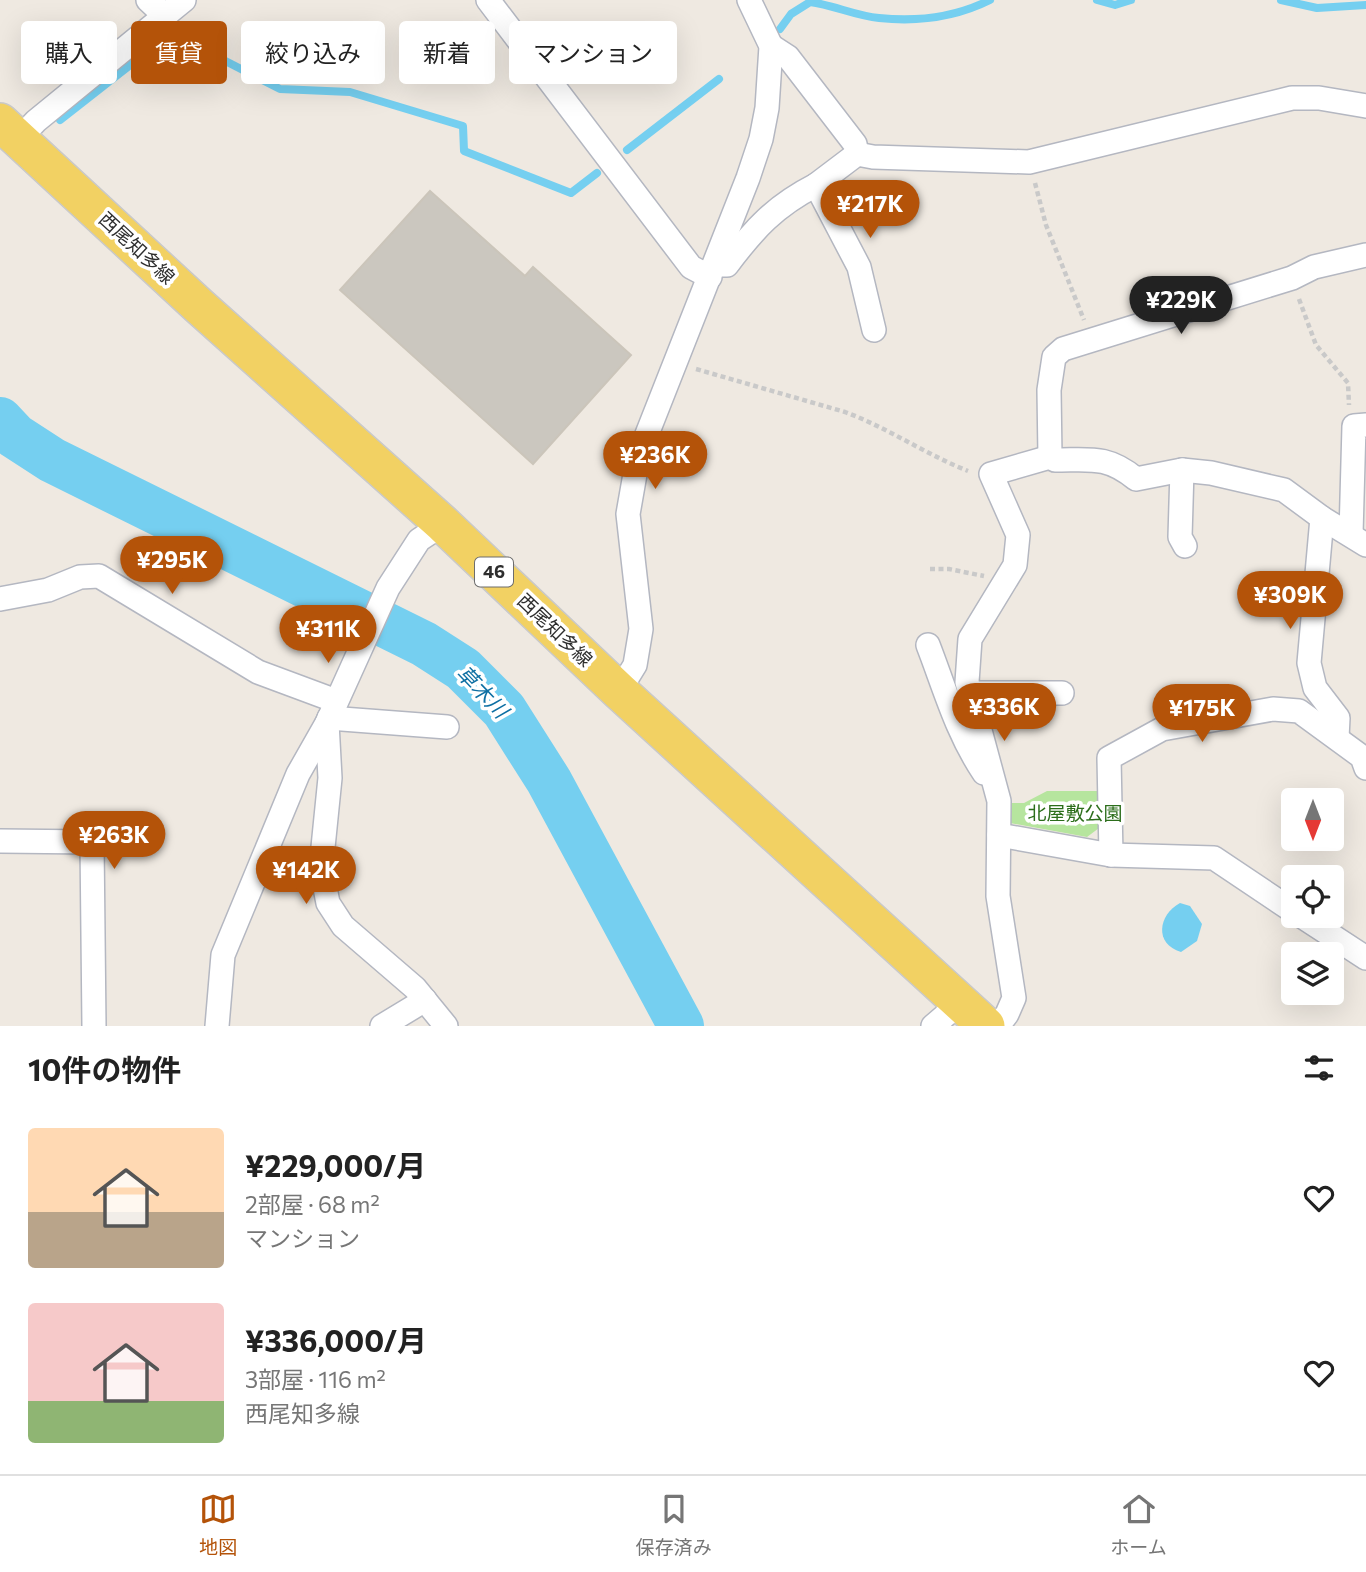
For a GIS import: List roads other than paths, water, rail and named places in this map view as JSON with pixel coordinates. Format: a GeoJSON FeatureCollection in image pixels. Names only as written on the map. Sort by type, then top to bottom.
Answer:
{"type":"FeatureCollection","features":[{"type":"Feature","properties":{"kind":"main road","name":"西尾知多線"},"geometry":{"type":"LineString","coordinates":[[10,130],[199,306],[443,524],[619,691],[973,1014]]}},
{"type":"Feature","properties":{"kind":"street"},"geometry":{"type":"LineString","coordinates":[[10,130],[36,121],[156,8],[184,0]]}},
{"type":"Feature","properties":{"kind":"street"},"geometry":{"type":"LineString","coordinates":[[488,0],[691,267],[713,271],[727,265],[780,205],[816,186],[857,154],[873,157],[1034,161],[1292,98],[1319,98],[1366,106]]}},
{"type":"Feature","properties":{"kind":"street"},"geometry":{"type":"LineString","coordinates":[[619,691],[635,664],[640,629],[628,514],[638,457],[713,271],[761,139],[767,108],[771,46],[749,0]]}},
{"type":"Feature","properties":{"kind":"street"},"geometry":{"type":"LineString","coordinates":[[771,46],[788,57],[855,144],[857,154]]}},
{"type":"Feature","properties":{"kind":"street"},"geometry":{"type":"LineString","coordinates":[[816,186],[859,267],[874,330]]}},
{"type":"Feature","properties":{"kind":"street"},"geometry":{"type":"LineString","coordinates":[[1050,457],[1049,390],[1054,357],[1063,349],[1292,278],[1314,267],[1366,255]]}},
{"type":"Feature","properties":{"kind":"street"},"geometry":{"type":"LineString","coordinates":[[998,1026],[1014,998],[998,896],[999,801],[967,682],[970,639],[1015,565],[1018,535],[990,474],[1050,457],[1055,460],[1102,461],[1119,465],[1136,479],[1182,470],[1223,476],[1284,490],[1322,518],[1359,539],[1360,426]]}},
{"type":"Feature","properties":{"kind":"street"},"geometry":{"type":"LineString","coordinates":[[1182,470],[1180,537],[1185,546]]}},
{"type":"Feature","properties":{"kind":"street"},"geometry":{"type":"LineString","coordinates":[[1322,518],[1309,663],[1315,688],[1338,718],[1337,738]]}},
{"type":"Feature","properties":{"kind":"street"},"geometry":{"type":"LineString","coordinates":[[217,1026],[223,955],[298,774],[331,714],[388,588],[419,540],[443,524]]}},
{"type":"Feature","properties":{"kind":"street"},"geometry":{"type":"LineString","coordinates":[[0,599],[48,590],[80,577],[99,576],[331,714],[447,727]]}},
{"type":"Feature","properties":{"kind":"street"},"geometry":{"type":"LineString","coordinates":[[928,645],[966,747],[985,774],[990,773]]}},
{"type":"Feature","properties":{"kind":"street"},"geometry":{"type":"LineString","coordinates":[[970,693],[1062,693]]}},
{"type":"Feature","properties":{"kind":"street"},"geometry":{"type":"LineString","coordinates":[[1111,855],[1110,758],[1163,729],[1273,709],[1299,710],[1362,757],[1366,768]]}},
{"type":"Feature","properties":{"kind":"street"},"geometry":{"type":"LineString","coordinates":[[331,714],[330,778],[321,867],[328,903],[343,926],[415,988],[443,1024]]}},
{"type":"Feature","properties":{"kind":"street"},"geometry":{"type":"LineString","coordinates":[[999,835],[1111,855],[1214,858],[1281,903]]}},
{"type":"Feature","properties":{"kind":"street"},"geometry":{"type":"LineString","coordinates":[[0,841],[92,842],[94,1026]]}},
{"type":"Feature","properties":{"kind":"street"},"geometry":{"type":"LineString","coordinates":[[1320,928],[1366,958]]}},
{"type":"Feature","properties":{"kind":"street"},"geometry":{"type":"LineString","coordinates":[[382,1026],[425,1000]]}},
{"type":"Feature","properties":{"kind":"street"},"geometry":{"type":"LineString","coordinates":[[933,1026],[973,1014]]}},
{"type":"Feature","properties":{"kind":"water"},"geometry":{"type":"Polygon","coordinates":[[[1180,903],[1190,906],[1202,924],[1197,941],[1181,952],[1166,943],[1162,929],[1167,915],[1180,903]]]}},
{"type":"Feature","properties":{"kind":"waterway"},"geometry":{"type":"LineString","coordinates":[[780,29],[791,14],[810,2],[870,17],[908,19],[964,11],[990,0]]}},
{"type":"Feature","properties":{"kind":"waterway"},"geometry":{"type":"LineString","coordinates":[[1097,0],[1115,5],[1131,0]]}},
{"type":"Feature","properties":{"kind":"waterway"},"geometry":{"type":"LineString","coordinates":[[1281,0],[1317,8],[1366,5]]}},
{"type":"Feature","properties":{"kind":"waterway"},"geometry":{"type":"LineString","coordinates":[[60,120],[171,33],[280,89],[350,92],[463,126],[464,151],[571,193],[597,173]]}},
{"type":"Feature","properties":{"kind":"waterway"},"geometry":{"type":"LineString","coordinates":[[627,150],[719,79]]}},
{"type":"Feature","properties":{"kind":"waterway","name":"草木川"},"geometry":{"type":"LineString","coordinates":[[0,420],[15,436],[52,460],[424,644],[463,669],[504,710],[549,781],[681,1026]]}},
{"type":"Feature","properties":{"kind":"park label","name":"北屋敷公園"},"geometry":{"type":"Point","coordinates":[1075,813]}}]}
